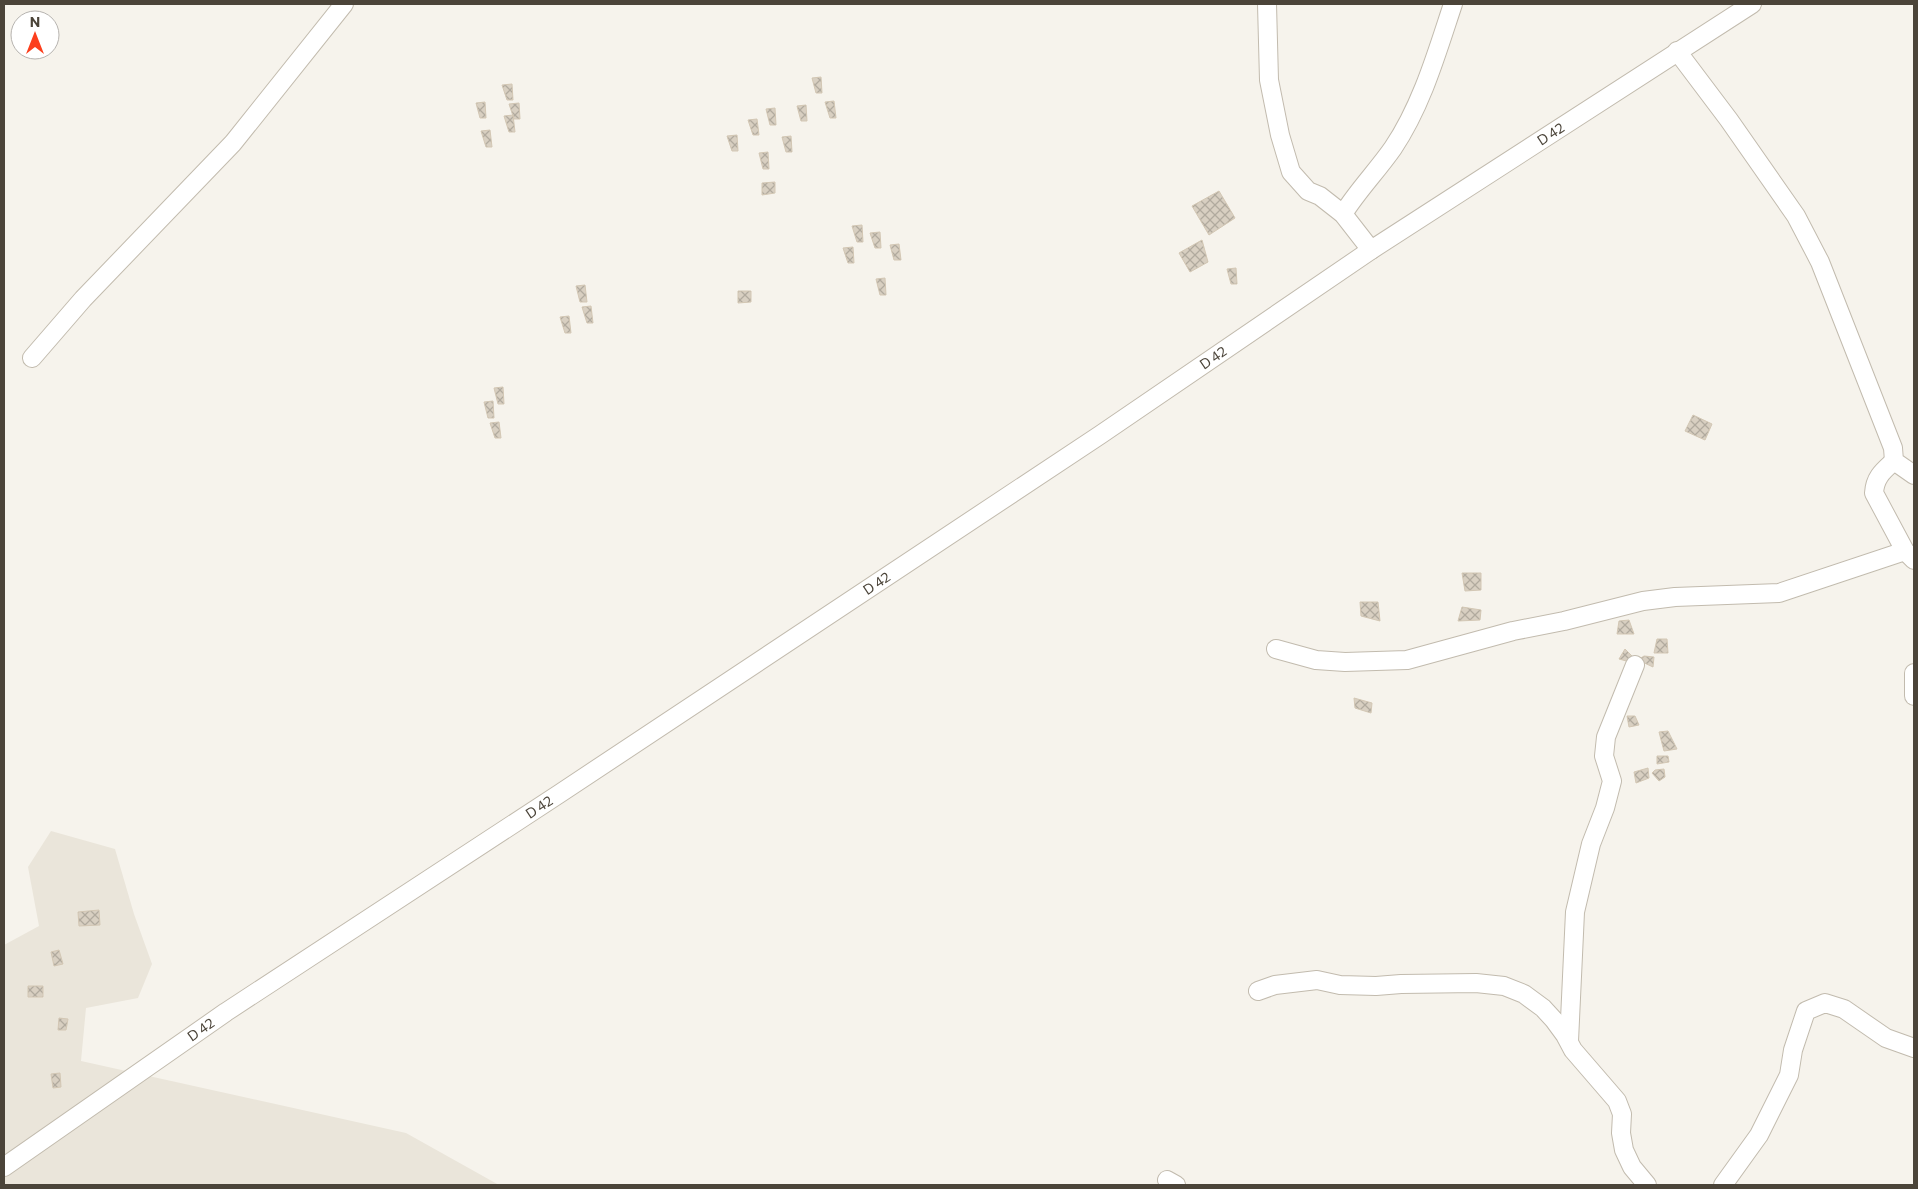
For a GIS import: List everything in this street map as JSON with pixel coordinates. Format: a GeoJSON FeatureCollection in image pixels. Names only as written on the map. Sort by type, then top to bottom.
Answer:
{"type":"FeatureCollection","features":[{"type":"Feature","properties":{"kind":"street"},"geometry":{"type":"LineString","coordinates":[[32,358],[83,299],[233,143],[344,4]]}},
{"type":"Feature","properties":{"kind":"street"},"geometry":{"type":"LineString","coordinates":[[1267,4],[1269,80],[1280,135],[1291,172],[1308,191],[1320,196],[1343,214],[1371,250]]}},
{"type":"Feature","properties":{"kind":"street"},"geometry":{"type":"LineString","coordinates":[[1343,214],[1356,192],[1393,148],[1413,114],[1453,4]]}},
{"type":"Feature","properties":{"kind":"street","name":"D 42"},"geometry":{"type":"LineString","coordinates":[[4,1167],[226,1012],[568,789],[1100,435],[1371,250],[1752,4]]}},
{"type":"Feature","properties":{"kind":"street"},"geometry":{"type":"LineString","coordinates":[[1677,52],[1729,120],[1796,216],[1820,262],[1893,448],[1894,461]]}},
{"type":"Feature","properties":{"kind":"street"},"geometry":{"type":"LineString","coordinates":[[1894,461],[1914,475]]}},
{"type":"Feature","properties":{"kind":"street"},"geometry":{"type":"LineString","coordinates":[[1276,649],[1316,660],[1407,660],[1513,631],[1564,621],[1643,601],[1675,597],[1779,593],[1909,555],[1874,493],[1878,475],[1894,461]]}},
{"type":"Feature","properties":{"kind":"street"},"geometry":{"type":"LineString","coordinates":[[1569,1041],[1576,912],[1591,844],[1605,808],[1612,781],[1604,756],[1606,737],[1635,665]]}},
{"type":"Feature","properties":{"kind":"street"},"geometry":{"type":"LineString","coordinates":[[1914,673],[1914,696]]}},
{"type":"Feature","properties":{"kind":"street"},"geometry":{"type":"LineString","coordinates":[[1258,991],[1275,985],[1317,980],[1340,985],[1476,983],[1504,986],[1524,994],[1543,1008],[1590,1071],[1617,1101],[1622,1114],[1621,1132],[1624,1150],[1632,1167],[1647,1185]]}},
{"type":"Feature","properties":{"kind":"street"},"geometry":{"type":"LineString","coordinates":[[1723,1185],[1759,1135],[1789,1075],[1793,1050],[1806,1010],[1825,1003],[1844,1009],[1886,1038],[1914,1048]]}},
{"type":"Feature","properties":{"kind":"shaded area"},"geometry":{"type":"Polygon","coordinates":[[[51,831],[115,849],[134,914],[152,964],[138,998],[86,1008],[81,1061],[406,1133],[499,1185],[4,1185],[4,945],[39,926],[28,867],[51,831]]]}},
{"type":"Feature","properties":{"kind":"building"},"geometry":{"type":"Polygon","coordinates":[[[821,77],[822,93],[816,93],[812,78],[821,77]]]}},
{"type":"Feature","properties":{"kind":"building"},"geometry":{"type":"Polygon","coordinates":[[[512,84],[513,100],[507,100],[502,85],[512,84]]]}},
{"type":"Feature","properties":{"kind":"building"},"geometry":{"type":"Polygon","coordinates":[[[834,101],[836,118],[830,118],[825,102],[834,101]]]}},
{"type":"Feature","properties":{"kind":"building"},"geometry":{"type":"Polygon","coordinates":[[[485,102],[486,118],[480,118],[476,103],[485,102]]]}},
{"type":"Feature","properties":{"kind":"building"},"geometry":{"type":"Polygon","coordinates":[[[519,103],[520,119],[514,119],[509,104],[519,103]]]}},
{"type":"Feature","properties":{"kind":"building"},"geometry":{"type":"Polygon","coordinates":[[[806,105],[807,121],[801,121],[797,106],[806,105]]]}},
{"type":"Feature","properties":{"kind":"building"},"geometry":{"type":"Polygon","coordinates":[[[775,108],[776,125],[770,125],[766,109],[775,108]]]}},
{"type":"Feature","properties":{"kind":"building"},"geometry":{"type":"Polygon","coordinates":[[[513,115],[515,132],[509,132],[504,116],[513,115]]]}},
{"type":"Feature","properties":{"kind":"building"},"geometry":{"type":"Polygon","coordinates":[[[757,119],[759,135],[753,135],[748,120],[757,119]]]}},
{"type":"Feature","properties":{"kind":"building"},"geometry":{"type":"Polygon","coordinates":[[[490,130],[492,147],[486,147],[481,131],[490,130]]]}},
{"type":"Feature","properties":{"kind":"building"},"geometry":{"type":"Polygon","coordinates":[[[737,135],[738,151],[732,151],[727,136],[737,135]]]}},
{"type":"Feature","properties":{"kind":"building"},"geometry":{"type":"Polygon","coordinates":[[[791,136],[792,152],[786,152],[782,137],[791,136]]]}},
{"type":"Feature","properties":{"kind":"building"},"geometry":{"type":"Polygon","coordinates":[[[768,152],[769,169],[763,169],[759,153],[768,152]]]}},
{"type":"Feature","properties":{"kind":"building"},"geometry":{"type":"Polygon","coordinates":[[[775,182],[775,193],[762,195],[762,183],[775,182]]]}},
{"type":"Feature","properties":{"kind":"building"},"geometry":{"type":"Polygon","coordinates":[[[1219,191],[1235,218],[1209,235],[1192,206],[1219,191]]]}},
{"type":"Feature","properties":{"kind":"building"},"geometry":{"type":"Polygon","coordinates":[[[862,225],[863,242],[857,242],[852,226],[862,225]]]}},
{"type":"Feature","properties":{"kind":"building"},"geometry":{"type":"Polygon","coordinates":[[[880,232],[881,248],[875,248],[870,233],[880,232]]]}},
{"type":"Feature","properties":{"kind":"building"},"geometry":{"type":"Polygon","coordinates":[[[1202,240],[1208,262],[1190,272],[1179,253],[1202,240]]]}},
{"type":"Feature","properties":{"kind":"building"},"geometry":{"type":"Polygon","coordinates":[[[899,244],[901,260],[894,260],[890,245],[899,244]]]}},
{"type":"Feature","properties":{"kind":"building"},"geometry":{"type":"Polygon","coordinates":[[[853,247],[854,263],[848,263],[843,248],[853,247]]]}},
{"type":"Feature","properties":{"kind":"building"},"geometry":{"type":"Polygon","coordinates":[[[1236,268],[1237,284],[1231,284],[1227,269],[1236,268]]]}},
{"type":"Feature","properties":{"kind":"building"},"geometry":{"type":"Polygon","coordinates":[[[885,278],[886,295],[880,295],[876,279],[885,278]]]}},
{"type":"Feature","properties":{"kind":"building"},"geometry":{"type":"Polygon","coordinates":[[[585,285],[587,302],[580,302],[576,286],[585,285]]]}},
{"type":"Feature","properties":{"kind":"building"},"geometry":{"type":"Polygon","coordinates":[[[738,291],[751,291],[751,302],[738,303],[738,291]]]}},
{"type":"Feature","properties":{"kind":"building"},"geometry":{"type":"Polygon","coordinates":[[[591,306],[593,323],[587,323],[582,307],[591,306]]]}},
{"type":"Feature","properties":{"kind":"building"},"geometry":{"type":"Polygon","coordinates":[[[569,316],[571,333],[565,333],[560,317],[569,316]]]}},
{"type":"Feature","properties":{"kind":"building"},"geometry":{"type":"Polygon","coordinates":[[[503,387],[504,404],[498,404],[494,388],[503,387]]]}},
{"type":"Feature","properties":{"kind":"building"},"geometry":{"type":"Polygon","coordinates":[[[493,401],[494,418],[488,418],[484,402],[493,401]]]}},
{"type":"Feature","properties":{"kind":"building"},"geometry":{"type":"Polygon","coordinates":[[[1693,415],[1712,424],[1705,440],[1685,431],[1693,415]]]}},
{"type":"Feature","properties":{"kind":"building"},"geometry":{"type":"Polygon","coordinates":[[[499,422],[501,438],[495,438],[490,423],[499,422]]]}},
{"type":"Feature","properties":{"kind":"building"},"geometry":{"type":"Polygon","coordinates":[[[1462,573],[1481,573],[1481,590],[1465,591],[1462,573]]]}},
{"type":"Feature","properties":{"kind":"building"},"geometry":{"type":"Polygon","coordinates":[[[1360,602],[1378,602],[1380,621],[1361,616],[1360,602]]]}},
{"type":"Feature","properties":{"kind":"building"},"geometry":{"type":"Polygon","coordinates":[[[1462,607],[1481,610],[1480,620],[1458,621],[1462,607]]]}},
{"type":"Feature","properties":{"kind":"building"},"geometry":{"type":"Polygon","coordinates":[[[1629,620],[1634,634],[1617,634],[1619,621],[1629,620]]]}},
{"type":"Feature","properties":{"kind":"building"},"geometry":{"type":"Polygon","coordinates":[[[1657,639],[1667,639],[1668,653],[1654,653],[1657,639]]]}},
{"type":"Feature","properties":{"kind":"building"},"geometry":{"type":"Polygon","coordinates":[[[1625,649],[1632,656],[1630,662],[1619,659],[1625,649]]]}},
{"type":"Feature","properties":{"kind":"building"},"geometry":{"type":"Polygon","coordinates":[[[1644,656],[1654,657],[1653,667],[1638,660],[1644,656]]]}},
{"type":"Feature","properties":{"kind":"building"},"geometry":{"type":"Polygon","coordinates":[[[1354,698],[1372,703],[1371,713],[1355,708],[1354,698]]]}},
{"type":"Feature","properties":{"kind":"building"},"geometry":{"type":"Polygon","coordinates":[[[1627,716],[1635,716],[1639,725],[1629,727],[1627,716]]]}},
{"type":"Feature","properties":{"kind":"building"},"geometry":{"type":"Polygon","coordinates":[[[1668,731],[1677,749],[1664,751],[1659,732],[1668,731]]]}},
{"type":"Feature","properties":{"kind":"building"},"geometry":{"type":"Polygon","coordinates":[[[1657,756],[1668,756],[1669,762],[1657,764],[1657,756]]]}},
{"type":"Feature","properties":{"kind":"building"},"geometry":{"type":"Polygon","coordinates":[[[1648,768],[1649,778],[1636,783],[1634,772],[1648,768]]]}},
{"type":"Feature","properties":{"kind":"building"},"geometry":{"type":"Polygon","coordinates":[[[1664,769],[1665,777],[1659,781],[1652,773],[1655,770],[1664,769]]]}},
{"type":"Feature","properties":{"kind":"building"},"geometry":{"type":"Polygon","coordinates":[[[99,910],[100,925],[79,926],[78,912],[99,910]]]}},
{"type":"Feature","properties":{"kind":"building"},"geometry":{"type":"Polygon","coordinates":[[[59,950],[63,964],[54,966],[51,952],[59,950]]]}},
{"type":"Feature","properties":{"kind":"building"},"geometry":{"type":"Polygon","coordinates":[[[28,986],[43,986],[43,997],[28,997],[28,986]]]}},
{"type":"Feature","properties":{"kind":"building"},"geometry":{"type":"Polygon","coordinates":[[[59,1018],[68,1019],[66,1030],[58,1030],[59,1018]]]}},
{"type":"Feature","properties":{"kind":"building"},"geometry":{"type":"Polygon","coordinates":[[[60,1073],[61,1087],[53,1088],[51,1074],[60,1073]]]}}]}
